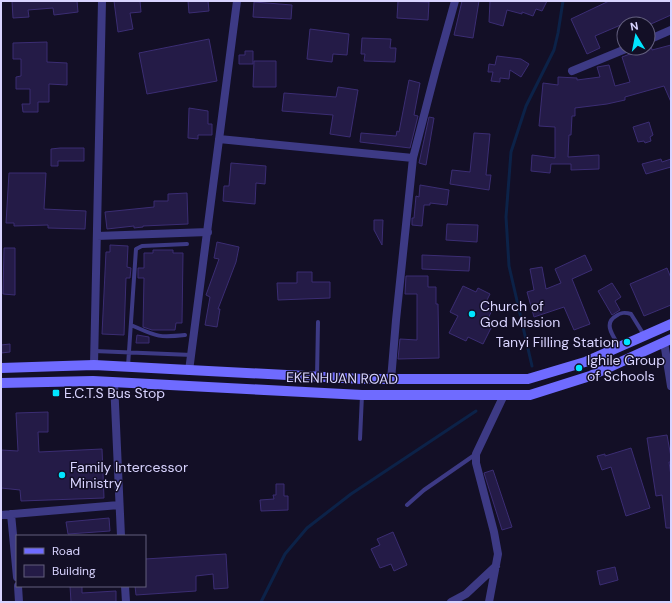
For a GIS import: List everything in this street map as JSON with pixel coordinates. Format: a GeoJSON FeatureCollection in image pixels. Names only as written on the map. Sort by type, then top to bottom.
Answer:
{"type":"FeatureCollection","features":[{"type":"Feature","properties":{"kind":"main road","name":"EKENHUAN ROAD"},"geometry":{"type":"LineString","coordinates":[[1,368],[94,366],[317,378],[391,380],[528,379],[585,362],[644,334],[671,324]]}},
{"type":"Feature","properties":{"kind":"main road","name":"EKENHUAN ROAD"},"geometry":{"type":"LineString","coordinates":[[1,383],[38,381],[114,382],[362,394],[530,394],[590,376],[667,341]]}},
{"type":"Feature","properties":{"kind":"street"},"geometry":{"type":"LineString","coordinates":[[94,366],[102,1]]}},
{"type":"Feature","properties":{"kind":"street"},"geometry":{"type":"LineString","coordinates":[[190,371],[238,1]]}},
{"type":"Feature","properties":{"kind":"street"},"geometry":{"type":"LineString","coordinates":[[391,380],[413,158],[455,1]]}},
{"type":"Feature","properties":{"kind":"street"},"geometry":{"type":"LineString","coordinates":[[656,37],[671,30]]}},
{"type":"Feature","properties":{"kind":"street"},"geometry":{"type":"LineString","coordinates":[[572,71],[616,53]]}},
{"type":"Feature","properties":{"kind":"street"},"geometry":{"type":"LineString","coordinates":[[219,139],[413,158]]}},
{"type":"Feature","properties":{"kind":"street"},"geometry":{"type":"LineString","coordinates":[[97,236],[208,232]]}},
{"type":"Feature","properties":{"kind":"street"},"geometry":{"type":"LineString","coordinates":[[667,341],[671,386]]}},
{"type":"Feature","properties":{"kind":"street"},"geometry":{"type":"LineString","coordinates":[[114,382],[121,535]]}},
{"type":"Feature","properties":{"kind":"street"},"geometry":{"type":"LineString","coordinates":[[489,602],[498,554],[494,532],[477,471],[476,454],[504,395]]}},
{"type":"Feature","properties":{"kind":"street"},"geometry":{"type":"LineString","coordinates":[[1,515],[119,505]]}},
{"type":"Feature","properties":{"kind":"street"},"geometry":{"type":"LineString","coordinates":[[11,514],[16,567]]}},
{"type":"Feature","properties":{"kind":"street"},"geometry":{"type":"LineString","coordinates":[[451,602],[466,594],[496,566]]}},
{"type":"Feature","properties":{"kind":"street"},"geometry":{"type":"LineString","coordinates":[[18,587],[19,602]]}},
{"type":"Feature","properties":{"kind":"street"},"geometry":{"type":"LineString","coordinates":[[125,587],[126,602]]}},
{"type":"Feature","properties":{"kind":"lane"},"geometry":{"type":"LineString","coordinates":[[128,368],[136,249],[142,246],[187,244]]}},
{"type":"Feature","properties":{"kind":"lane"},"geometry":{"type":"LineString","coordinates":[[619,346],[609,324],[611,319],[621,312],[631,314],[644,334]]}},
{"type":"Feature","properties":{"kind":"lane"},"geometry":{"type":"LineString","coordinates":[[317,378],[318,322]]}},
{"type":"Feature","properties":{"kind":"lane"},"geometry":{"type":"LineString","coordinates":[[130,325],[157,336],[163,337],[185,335]]}},
{"type":"Feature","properties":{"kind":"lane"},"geometry":{"type":"LineString","coordinates":[[94,351],[193,355]]}},
{"type":"Feature","properties":{"kind":"lane"},"geometry":{"type":"LineString","coordinates":[[360,439],[362,394]]}},
{"type":"Feature","properties":{"kind":"lane"},"geometry":{"type":"LineString","coordinates":[[408,505],[424,490],[476,454]]}},
{"type":"Feature","properties":{"kind":"building"},"geometry":{"type":"Polygon","coordinates":[[[12,1],[77,1],[78,12],[54,15],[53,8],[28,10],[29,17],[13,18],[12,1]]]}},
{"type":"Feature","properties":{"kind":"building"},"geometry":{"type":"Polygon","coordinates":[[[114,1],[140,1],[141,12],[130,13],[133,29],[118,32],[114,1]]]}},
{"type":"Feature","properties":{"kind":"building"},"geometry":{"type":"Polygon","coordinates":[[[188,1],[208,1],[209,11],[189,13],[188,1]]]}},
{"type":"Feature","properties":{"kind":"building"},"geometry":{"type":"Polygon","coordinates":[[[398,1],[429,2],[428,20],[397,18],[398,1]]]}},
{"type":"Feature","properties":{"kind":"building"},"geometry":{"type":"Polygon","coordinates":[[[462,1],[479,1],[473,38],[454,35],[462,1]]]}},
{"type":"Feature","properties":{"kind":"building"},"geometry":{"type":"Polygon","coordinates":[[[490,1],[547,1],[542,11],[536,9],[533,16],[522,12],[522,14],[507,10],[503,26],[489,22],[490,1]]]}},
{"type":"Feature","properties":{"kind":"building"},"geometry":{"type":"Polygon","coordinates":[[[609,1],[671,1],[671,15],[656,22],[656,16],[616,16],[616,27],[595,36],[600,48],[587,54],[571,19],[609,1]]]}},
{"type":"Feature","properties":{"kind":"building"},"geometry":{"type":"Polygon","coordinates":[[[254,2],[292,5],[291,19],[253,17],[254,2]]]}},
{"type":"Feature","properties":{"kind":"building"},"geometry":{"type":"Polygon","coordinates":[[[310,29],[349,34],[347,55],[333,54],[332,62],[307,59],[310,29]]]}},
{"type":"Feature","properties":{"kind":"building"},"geometry":{"type":"Polygon","coordinates":[[[362,38],[391,39],[390,48],[396,48],[395,62],[364,61],[365,54],[361,54],[362,38]]]}},
{"type":"Feature","properties":{"kind":"building"},"geometry":{"type":"Polygon","coordinates":[[[209,39],[217,81],[147,94],[139,53],[209,39]]]}},
{"type":"Feature","properties":{"kind":"building"},"geometry":{"type":"Polygon","coordinates":[[[47,42],[47,62],[67,63],[67,85],[49,84],[49,102],[38,102],[38,112],[23,112],[22,104],[30,104],[30,89],[16,89],[16,77],[21,76],[21,59],[13,59],[13,43],[47,42]]]}},
{"type":"Feature","properties":{"kind":"building"},"geometry":{"type":"Polygon","coordinates":[[[671,45],[671,102],[664,86],[625,97],[625,100],[575,108],[575,116],[572,116],[571,135],[569,135],[568,157],[599,155],[599,169],[571,170],[571,164],[551,164],[550,173],[531,171],[532,155],[555,158],[555,127],[539,126],[543,83],[558,85],[558,77],[577,78],[577,80],[600,77],[597,67],[609,65],[615,86],[630,82],[622,57],[656,56],[656,49],[671,45]]]}},
{"type":"Feature","properties":{"kind":"building"},"geometry":{"type":"Polygon","coordinates":[[[245,51],[253,51],[253,64],[239,64],[239,55],[245,55],[245,51]]]}},
{"type":"Feature","properties":{"kind":"building"},"geometry":{"type":"Polygon","coordinates":[[[497,56],[521,59],[529,64],[521,77],[510,70],[509,79],[500,78],[500,82],[491,81],[493,72],[488,72],[489,64],[495,65],[497,56]]]}},
{"type":"Feature","properties":{"kind":"building"},"geometry":{"type":"Polygon","coordinates":[[[254,61],[276,61],[276,87],[253,87],[254,61]]]}},
{"type":"Feature","properties":{"kind":"building"},"geometry":{"type":"Polygon","coordinates":[[[409,80],[420,83],[414,115],[418,116],[410,148],[360,142],[361,133],[396,136],[397,131],[399,132],[409,80]]]}},
{"type":"Feature","properties":{"kind":"building"},"geometry":{"type":"Polygon","coordinates":[[[338,87],[358,90],[350,137],[330,134],[333,115],[282,111],[284,93],[336,97],[338,87]]]}},
{"type":"Feature","properties":{"kind":"building"},"geometry":{"type":"Polygon","coordinates":[[[189,108],[208,111],[208,124],[212,124],[212,135],[198,135],[198,139],[188,138],[189,108]]]}},
{"type":"Feature","properties":{"kind":"building"},"geometry":{"type":"Polygon","coordinates":[[[429,117],[434,118],[426,165],[419,163],[429,117]]]}},
{"type":"Feature","properties":{"kind":"building"},"geometry":{"type":"Polygon","coordinates":[[[649,122],[653,135],[650,137],[651,141],[645,143],[644,141],[638,142],[633,127],[649,122]]]}},
{"type":"Feature","properties":{"kind":"building"},"geometry":{"type":"Polygon","coordinates":[[[474,133],[490,134],[486,175],[491,175],[489,190],[450,184],[452,170],[470,172],[474,133]]]}},
{"type":"Feature","properties":{"kind":"building"},"geometry":{"type":"Polygon","coordinates":[[[84,148],[84,161],[58,161],[58,166],[51,166],[51,149],[84,148]]]}},
{"type":"Feature","properties":{"kind":"building"},"geometry":{"type":"Polygon","coordinates":[[[661,159],[662,162],[671,159],[671,167],[646,174],[642,164],[661,159]]]}},
{"type":"Feature","properties":{"kind":"building"},"geometry":{"type":"Polygon","coordinates":[[[231,163],[266,166],[265,184],[256,183],[255,204],[223,201],[224,186],[229,186],[231,163]]]}},
{"type":"Feature","properties":{"kind":"building"},"geometry":{"type":"Polygon","coordinates":[[[9,173],[46,173],[44,209],[86,211],[85,229],[48,228],[48,225],[14,226],[14,223],[6,223],[9,173]]]}},
{"type":"Feature","properties":{"kind":"building"},"geometry":{"type":"Polygon","coordinates":[[[420,185],[449,190],[447,205],[430,203],[430,205],[424,205],[422,226],[412,225],[416,196],[419,197],[420,185]]]}},
{"type":"Feature","properties":{"kind":"building"},"geometry":{"type":"Polygon","coordinates":[[[187,193],[188,224],[143,226],[134,228],[134,226],[107,229],[105,212],[154,207],[154,201],[168,201],[168,194],[187,193]]]}},
{"type":"Feature","properties":{"kind":"building"},"geometry":{"type":"Polygon","coordinates":[[[374,220],[383,220],[382,245],[374,230],[374,220]]]}},
{"type":"Feature","properties":{"kind":"building"},"geometry":{"type":"Polygon","coordinates":[[[447,224],[478,225],[477,242],[446,240],[447,224]]]}},
{"type":"Feature","properties":{"kind":"building"},"geometry":{"type":"Polygon","coordinates":[[[217,242],[239,247],[236,262],[218,309],[220,309],[217,327],[205,325],[210,297],[206,295],[219,259],[214,258],[217,242]]]}},
{"type":"Feature","properties":{"kind":"building"},"geometry":{"type":"Polygon","coordinates":[[[110,245],[128,246],[127,267],[131,268],[130,278],[126,278],[124,335],[102,334],[106,252],[110,252],[110,245]]]}},
{"type":"Feature","properties":{"kind":"building"},"geometry":{"type":"Polygon","coordinates":[[[4,248],[15,248],[15,295],[3,294],[4,248]]]}},
{"type":"Feature","properties":{"kind":"building"},"geometry":{"type":"Polygon","coordinates":[[[153,250],[173,250],[173,253],[183,253],[182,323],[176,323],[175,330],[152,330],[143,327],[144,278],[138,278],[138,268],[144,268],[144,253],[153,253],[153,250]]]}},
{"type":"Feature","properties":{"kind":"building"},"geometry":{"type":"Polygon","coordinates":[[[422,255],[470,257],[469,271],[422,269],[422,255]]]}},
{"type":"Feature","properties":{"kind":"building"},"geometry":{"type":"Polygon","coordinates":[[[585,255],[592,270],[572,279],[590,324],[574,330],[564,307],[534,317],[527,292],[534,290],[530,269],[542,267],[546,289],[561,283],[555,269],[585,255]]]}},
{"type":"Feature","properties":{"kind":"building"},"geometry":{"type":"Polygon","coordinates":[[[667,268],[671,278],[671,305],[644,316],[630,284],[667,268]]]}},
{"type":"Feature","properties":{"kind":"building"},"geometry":{"type":"Polygon","coordinates":[[[297,272],[312,272],[312,282],[330,282],[330,298],[278,300],[277,283],[297,283],[297,272]]]}},
{"type":"Feature","properties":{"kind":"building"},"geometry":{"type":"Polygon","coordinates":[[[406,276],[428,276],[428,287],[436,287],[436,304],[438,304],[439,358],[398,359],[400,339],[417,340],[417,294],[405,294],[406,276]]]}},
{"type":"Feature","properties":{"kind":"building"},"geometry":{"type":"Polygon","coordinates":[[[612,283],[621,297],[615,301],[620,310],[612,315],[598,291],[612,283]]]}},
{"type":"Feature","properties":{"kind":"building","name":"Church of God Mission"},"geometry":{"type":"Polygon","coordinates":[[[463,286],[476,292],[478,288],[490,294],[486,302],[494,306],[485,325],[491,328],[483,344],[468,337],[466,341],[449,333],[458,316],[450,312],[463,286]]]}},
{"type":"Feature","properties":{"kind":"building"},"geometry":{"type":"Polygon","coordinates":[[[137,335],[149,337],[149,343],[136,343],[137,335]]]}},
{"type":"Feature","properties":{"kind":"building"},"geometry":{"type":"Polygon","coordinates":[[[10,344],[10,352],[1,353],[1,345],[10,344]]]}},
{"type":"Feature","properties":{"kind":"building","name":"Family Intercessor Ministry"},"geometry":{"type":"Polygon","coordinates":[[[48,412],[48,432],[38,432],[39,452],[102,449],[104,498],[21,501],[20,490],[1,488],[1,450],[18,451],[16,413],[48,412]]]}},
{"type":"Feature","properties":{"kind":"building"},"geometry":{"type":"Polygon","coordinates":[[[667,435],[671,457],[671,462],[669,462],[671,476],[671,528],[666,528],[662,495],[656,496],[647,438],[667,435]]]}},
{"type":"Feature","properties":{"kind":"building"},"geometry":{"type":"Polygon","coordinates":[[[631,448],[650,508],[626,516],[611,467],[602,470],[597,456],[605,454],[605,456],[631,448]]]}},
{"type":"Feature","properties":{"kind":"building"},"geometry":{"type":"Polygon","coordinates":[[[493,470],[512,527],[502,530],[484,473],[493,470]]]}},
{"type":"Feature","properties":{"kind":"building"},"geometry":{"type":"Polygon","coordinates":[[[276,484],[284,484],[284,496],[288,496],[288,510],[261,511],[260,500],[274,499],[273,495],[276,495],[276,484]]]}},
{"type":"Feature","properties":{"kind":"building"},"geometry":{"type":"Polygon","coordinates":[[[109,518],[110,531],[68,534],[66,522],[109,518]]]}},
{"type":"Feature","properties":{"kind":"building"},"geometry":{"type":"Polygon","coordinates":[[[393,532],[407,565],[394,571],[391,564],[380,568],[371,549],[380,545],[377,539],[393,532]]]}},
{"type":"Feature","properties":{"kind":"building"},"geometry":{"type":"Polygon","coordinates":[[[226,554],[228,588],[214,589],[213,574],[196,576],[196,591],[136,595],[135,587],[146,587],[146,559],[226,554]]]}},
{"type":"Feature","properties":{"kind":"building"},"geometry":{"type":"Polygon","coordinates":[[[615,567],[618,580],[600,585],[597,571],[615,567]]]}},
{"type":"Feature","properties":{"kind":"building"},"geometry":{"type":"Polygon","coordinates":[[[70,587],[82,587],[82,593],[116,591],[116,602],[71,602],[70,587]]]}},
{"type":"Feature","properties":{"kind":"waterway"},"geometry":{"type":"LineString","coordinates":[[532,366],[509,266],[506,217],[511,152],[526,106],[554,50],[563,1]]}},
{"type":"Feature","properties":{"kind":"waterway"},"geometry":{"type":"LineString","coordinates":[[261,602],[285,554],[307,528],[351,494],[476,411]]}},
{"type":"Feature","properties":{"kind":"place","name":"Church of God Mission"},"geometry":{"type":"Point","coordinates":[472,314]}},
{"type":"Feature","properties":{"kind":"place","name":"Tanyi Filling Station"},"geometry":{"type":"Point","coordinates":[627,342]}},
{"type":"Feature","properties":{"kind":"place","name":"Ighile Group of Schools"},"geometry":{"type":"Point","coordinates":[579,368]}},
{"type":"Feature","properties":{"kind":"place","name":"E.C.T.S Bus Stop"},"geometry":{"type":"Point","coordinates":[56,393]}},
{"type":"Feature","properties":{"kind":"place","name":"Family Intercessor Ministry"},"geometry":{"type":"Point","coordinates":[62,475]}}]}
